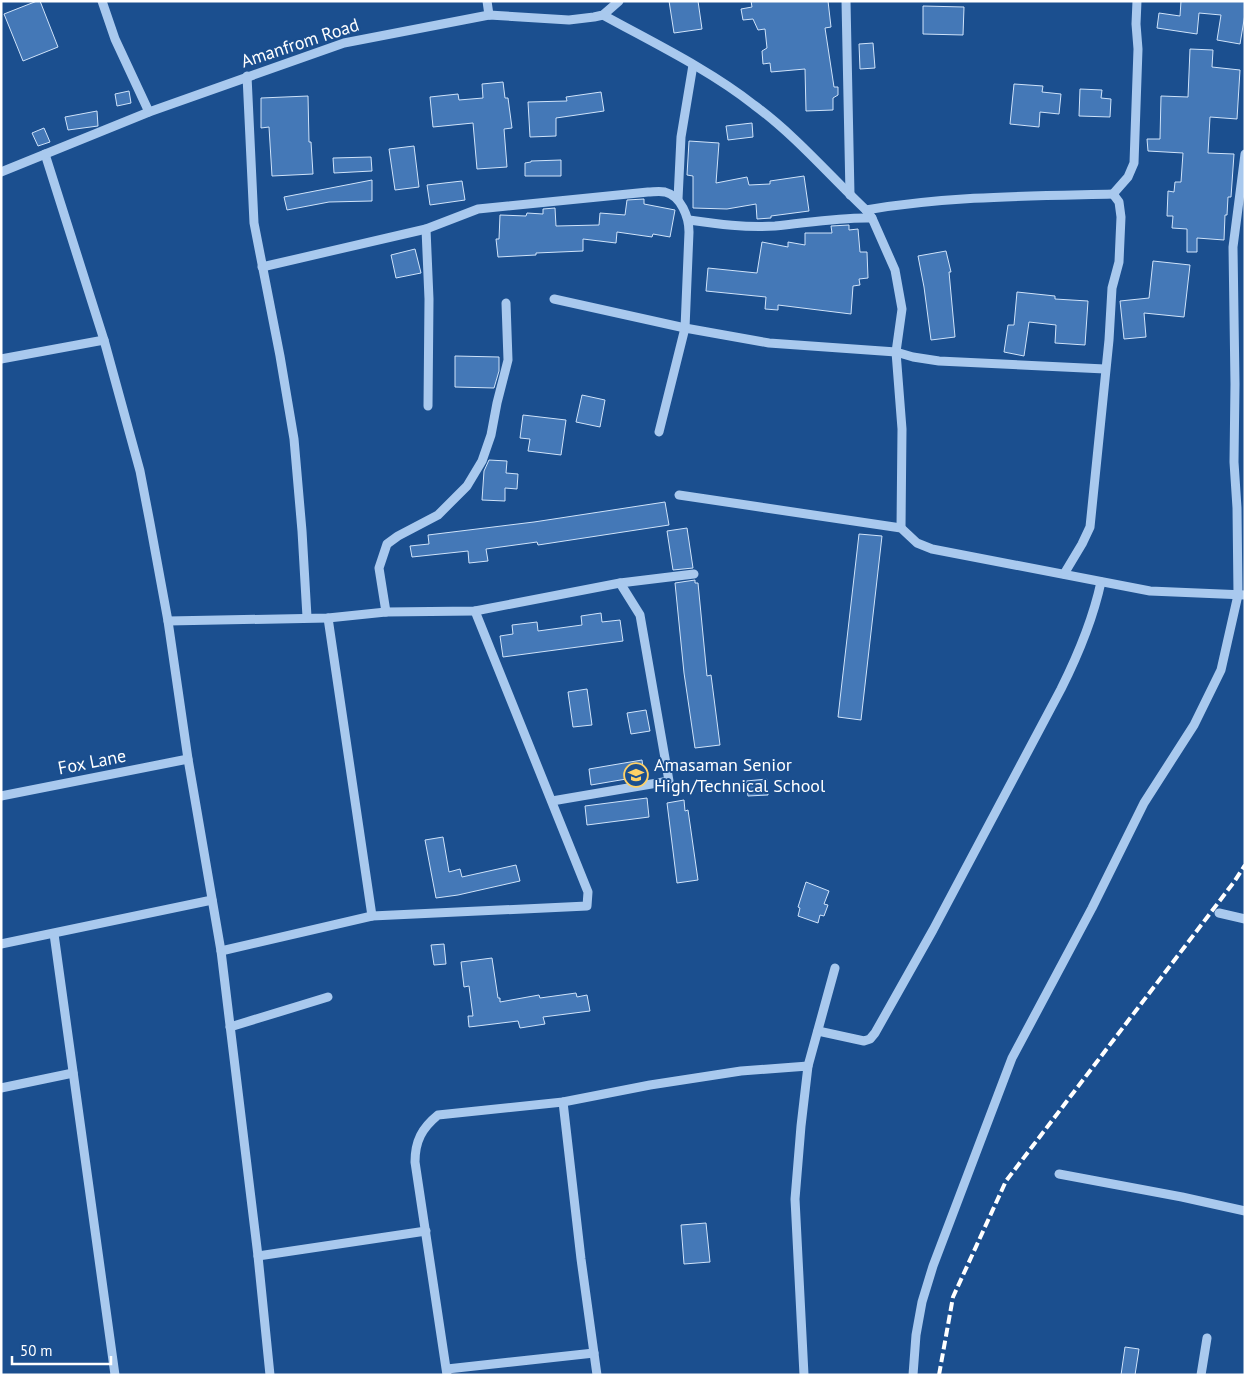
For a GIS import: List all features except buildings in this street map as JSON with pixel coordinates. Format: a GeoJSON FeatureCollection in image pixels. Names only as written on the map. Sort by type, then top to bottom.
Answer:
{"type":"FeatureCollection","features":[{"type":"Feature","properties":{"kind":"street"},"geometry":{"type":"LineString","coordinates":[[102,1],[115,39],[149,112]]}},
{"type":"Feature","properties":{"kind":"street"},"geometry":{"type":"LineString","coordinates":[[487,1],[489,15]]}},
{"type":"Feature","properties":{"kind":"street"},"geometry":{"type":"LineString","coordinates":[[619,1],[603,15],[693,65],[755,105],[803,148],[872,218],[894,270],[902,310],[896,352],[902,429],[901,528]]}},
{"type":"Feature","properties":{"kind":"street"},"geometry":{"type":"LineString","coordinates":[[846,1],[850,194]]}},
{"type":"Feature","properties":{"kind":"street"},"geometry":{"type":"LineString","coordinates":[[866,210],[890,206],[1001,196],[1113,194],[1128,177],[1134,163],[1138,49],[1137,1]]}},
{"type":"Feature","properties":{"kind":"street","name":"Amanfrom Road"},"geometry":{"type":"LineString","coordinates":[[1,172],[149,112],[344,42],[489,15],[569,20],[603,15]]}},
{"type":"Feature","properties":{"kind":"street"},"geometry":{"type":"LineString","coordinates":[[659,432],[686,328],[689,220],[678,199],[681,137],[693,65]]}},
{"type":"Feature","properties":{"kind":"street"},"geometry":{"type":"LineString","coordinates":[[247,76],[254,223],[294,439],[308,617]]}},
{"type":"Feature","properties":{"kind":"street"},"geometry":{"type":"LineString","coordinates":[[45,154],[104,340],[140,471],[168,621],[188,759],[221,951],[258,1256],[270,1375]]}},
{"type":"Feature","properties":{"kind":"street"},"geometry":{"type":"LineString","coordinates":[[913,1375],[916,1335],[922,1302],[933,1266],[1012,1058],[1092,908],[1144,804],[1194,725],[1202,709],[1221,670],[1242,595],[1234,462],[1236,384],[1233,247],[1245,154]]}},
{"type":"Feature","properties":{"kind":"street"},"geometry":{"type":"LineString","coordinates":[[262,267],[426,229],[478,209],[648,192],[666,192],[678,199]]}},
{"type":"Feature","properties":{"kind":"street"},"geometry":{"type":"LineString","coordinates":[[1064,574],[1082,544],[1090,526],[1109,340],[1112,288],[1119,262],[1121,217],[1119,202],[1113,194]]}},
{"type":"Feature","properties":{"kind":"street"},"geometry":{"type":"LineString","coordinates":[[689,220],[722,225],[766,226],[844,218],[872,218]]}},
{"type":"Feature","properties":{"kind":"street"},"geometry":{"type":"LineString","coordinates":[[426,229],[429,299],[428,406]]}},
{"type":"Feature","properties":{"kind":"street"},"geometry":{"type":"LineString","coordinates":[[554,300],[768,343],[896,352],[939,361],[1105,369]]}},
{"type":"Feature","properties":{"kind":"street"},"geometry":{"type":"LineString","coordinates":[[386,612],[379,568],[387,544],[398,536],[438,515],[467,486],[482,461],[491,435],[508,360],[506,303]]}},
{"type":"Feature","properties":{"kind":"street"},"geometry":{"type":"LineString","coordinates":[[1,359],[104,340]]}},
{"type":"Feature","properties":{"kind":"street"},"geometry":{"type":"LineString","coordinates":[[679,495],[901,528],[917,542],[932,549],[1150,591],[1242,595]]}},
{"type":"Feature","properties":{"kind":"street"},"geometry":{"type":"LineString","coordinates":[[168,621],[328,618],[386,612],[475,611],[620,583],[694,574]]}},
{"type":"Feature","properties":{"kind":"street"},"geometry":{"type":"LineString","coordinates":[[818,1032],[864,1041],[870,1039],[875,1033],[938,921],[1061,689],[1073,664],[1096,604],[1101,582]]}},
{"type":"Feature","properties":{"kind":"street"},"geometry":{"type":"LineString","coordinates":[[552,802],[669,781],[640,615],[620,583]]}},
{"type":"Feature","properties":{"kind":"street"},"geometry":{"type":"LineString","coordinates":[[221,951],[372,916],[587,906],[588,892],[475,611]]}},
{"type":"Feature","properties":{"kind":"street"},"geometry":{"type":"LineString","coordinates":[[328,618],[372,916]]}},
{"type":"Feature","properties":{"kind":"street","name":"Fox Lane"},"geometry":{"type":"LineString","coordinates":[[1,796],[188,759]]}},
{"type":"Feature","properties":{"kind":"street"},"geometry":{"type":"LineString","coordinates":[[1,944],[212,900]]}},
{"type":"Feature","properties":{"kind":"street"},"geometry":{"type":"LineString","coordinates":[[1219,913],[1245,919]]}},
{"type":"Feature","properties":{"kind":"street"},"geometry":{"type":"LineString","coordinates":[[54,934],[114,1375]]}},
{"type":"Feature","properties":{"kind":"street"},"geometry":{"type":"LineString","coordinates":[[804,1375],[795,1199],[808,1066],[835,968]]}},
{"type":"Feature","properties":{"kind":"street"},"geometry":{"type":"LineString","coordinates":[[230,1027],[328,997]]}},
{"type":"Feature","properties":{"kind":"street"},"geometry":{"type":"LineString","coordinates":[[594,1353],[447,1372],[415,1151],[422,1130],[438,1116],[563,1102],[650,1085],[741,1071],[808,1066]]}},
{"type":"Feature","properties":{"kind":"street"},"geometry":{"type":"LineString","coordinates":[[1,1088],[73,1073]]}},
{"type":"Feature","properties":{"kind":"street"},"geometry":{"type":"LineString","coordinates":[[563,1102],[581,1259],[597,1375]]}},
{"type":"Feature","properties":{"kind":"street"},"geometry":{"type":"LineString","coordinates":[[1059,1174],[1245,1211]]}},
{"type":"Feature","properties":{"kind":"street"},"geometry":{"type":"LineString","coordinates":[[258,1256],[426,1232]]}},
{"type":"Feature","properties":{"kind":"street"},"geometry":{"type":"LineString","coordinates":[[1201,1375],[1207,1338]]}},
{"type":"Feature","properties":{"kind":"railway"},"geometry":{"type":"LineString","coordinates":[[939,1375],[953,1297],[1006,1181],[1245,865]]}},
{"type":"Feature","properties":{"kind":"place","name":"Amasaman Senior High/Technical School"},"geometry":{"type":"Point","coordinates":[636,775]}}]}
